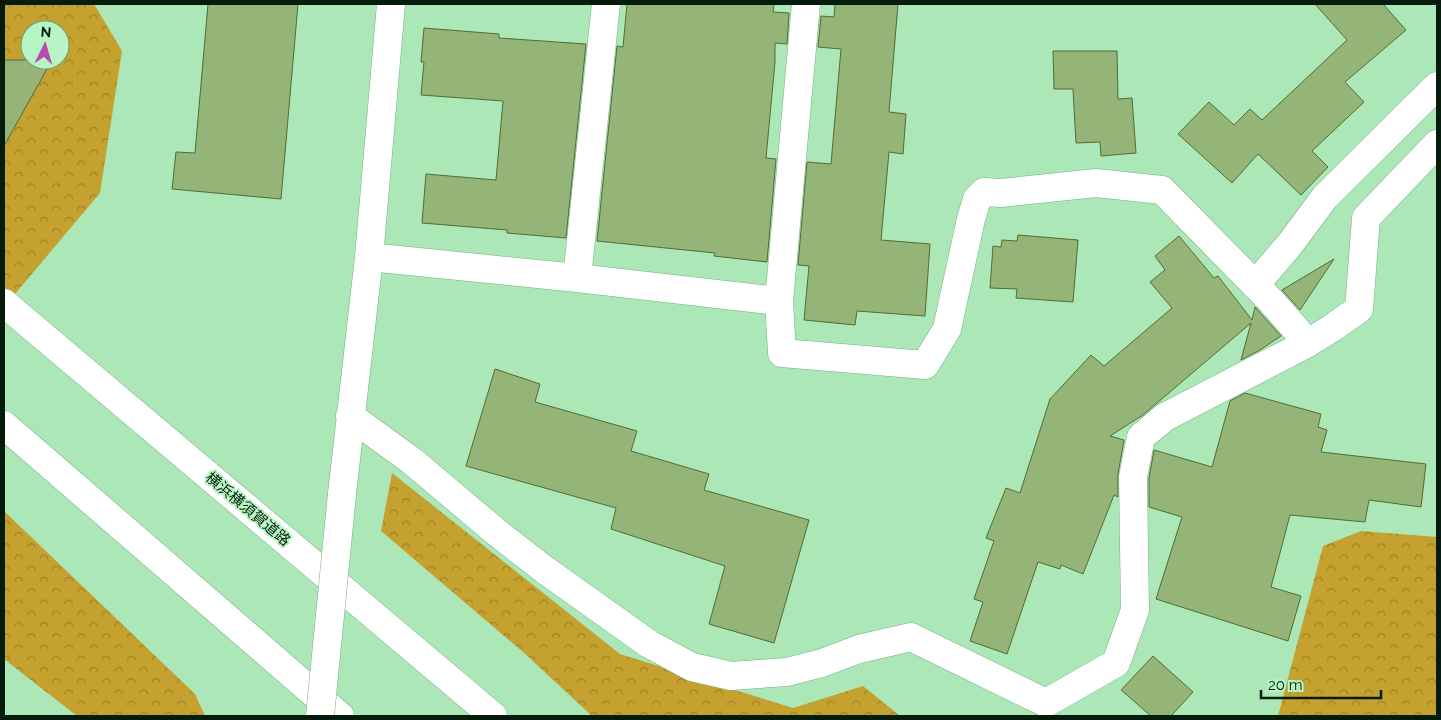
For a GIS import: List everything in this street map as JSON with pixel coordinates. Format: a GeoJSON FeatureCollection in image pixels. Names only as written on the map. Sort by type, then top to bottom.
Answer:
{"type":"FeatureCollection","features":[{"type":"Feature","properties":{"kind":"main road"},"geometry":{"type":"LineString","coordinates":[[320,716],[350,416],[369,257],[391,4]]}},
{"type":"Feature","properties":{"kind":"main road"},"geometry":{"type":"LineString","coordinates":[[577,278],[606,4]]}},
{"type":"Feature","properties":{"kind":"main road"},"geometry":{"type":"LineString","coordinates":[[806,4],[779,301],[782,353],[925,365],[946,329],[977,199],[984,192],[1001,193],[1096,183],[1162,190],[1308,343]]}},
{"type":"Feature","properties":{"kind":"main road"},"geometry":{"type":"LineString","coordinates":[[1254,285],[1290,244],[1325,197],[1437,86]]}},
{"type":"Feature","properties":{"kind":"main road"},"geometry":{"type":"LineString","coordinates":[[350,416],[412,460],[495,531],[545,570],[649,644],[692,667],[731,676],[787,672],[822,663],[859,649],[911,637],[1046,703],[1116,663],[1134,610],[1133,477],[1141,437],[1165,417],[1308,343],[1359,309],[1366,218],[1437,144]]}},
{"type":"Feature","properties":{"kind":"main road"},"geometry":{"type":"LineString","coordinates":[[369,257],[779,301]]}},
{"type":"Feature","properties":{"kind":"main road","name":"横浜横須賀道路"},"geometry":{"type":"LineString","coordinates":[[4,303],[493,716]]}},
{"type":"Feature","properties":{"kind":"main road"},"geometry":{"type":"LineString","coordinates":[[4,425],[340,716]]}},
{"type":"Feature","properties":{"kind":"green space"},"geometry":{"type":"Polygon","coordinates":[[[4,4],[94,4],[122,51],[100,193],[4,307],[4,4]]]}},
{"type":"Feature","properties":{"kind":"green space"},"geometry":{"type":"Polygon","coordinates":[[[392,473],[620,654],[793,708],[863,686],[900,716],[592,716],[523,652],[381,531],[392,473]]]}},
{"type":"Feature","properties":{"kind":"green space"},"geometry":{"type":"Polygon","coordinates":[[[4,511],[195,694],[205,716],[77,716],[4,659],[4,511]]]}},
{"type":"Feature","properties":{"kind":"green space"},"geometry":{"type":"Polygon","coordinates":[[[1361,531],[1437,537],[1437,716],[1278,716],[1323,546],[1361,531]]]}},
{"type":"Feature","properties":{"kind":"building"},"geometry":{"type":"Polygon","coordinates":[[[208,4],[298,4],[281,199],[172,189],[176,152],[195,153],[208,4]]]}},
{"type":"Feature","properties":{"kind":"building"},"geometry":{"type":"Polygon","coordinates":[[[627,4],[774,4],[773,12],[789,13],[787,44],[775,43],[766,158],[776,159],[767,262],[714,256],[715,253],[597,241],[617,46],[623,47],[627,4]]]}},
{"type":"Feature","properties":{"kind":"building"},"geometry":{"type":"Polygon","coordinates":[[[835,4],[898,4],[889,112],[906,114],[903,154],[889,152],[881,240],[930,244],[925,316],[857,311],[855,325],[804,320],[809,266],[798,265],[807,162],[831,164],[841,49],[818,47],[821,16],[834,17],[835,4]]]}},
{"type":"Feature","properties":{"kind":"building"},"geometry":{"type":"Polygon","coordinates":[[[1315,4],[1383,4],[1406,30],[1345,82],[1364,102],[1312,151],[1328,167],[1301,195],[1258,154],[1232,183],[1178,134],[1209,102],[1234,125],[1250,109],[1262,120],[1347,40],[1315,4]]]}},
{"type":"Feature","properties":{"kind":"building"},"geometry":{"type":"Polygon","coordinates":[[[424,28],[499,34],[499,38],[586,44],[566,238],[507,233],[507,230],[422,223],[426,174],[496,180],[503,101],[421,95],[424,62],[421,62],[424,28]]]}},
{"type":"Feature","properties":{"kind":"building"},"geometry":{"type":"Polygon","coordinates":[[[1053,51],[1117,51],[1118,99],[1132,98],[1136,153],[1101,156],[1100,142],[1076,143],[1073,89],[1054,89],[1053,51]]]}},
{"type":"Feature","properties":{"kind":"building"},"geometry":{"type":"Polygon","coordinates":[[[4,60],[20,60],[20,70],[46,70],[4,146],[4,60]]]}},
{"type":"Feature","properties":{"kind":"building"},"geometry":{"type":"Polygon","coordinates":[[[1018,235],[1078,240],[1073,302],[1016,298],[1017,289],[990,288],[993,246],[1001,247],[1002,240],[1017,241],[1018,235]]]}},
{"type":"Feature","properties":{"kind":"building"},"geometry":{"type":"Polygon","coordinates":[[[1179,236],[1214,278],[1218,276],[1252,320],[1255,307],[1281,336],[1241,360],[1251,323],[1143,415],[1110,436],[1124,440],[1118,474],[1118,497],[1114,495],[1083,574],[1061,565],[1060,569],[1038,562],[1007,654],[970,641],[983,602],[974,599],[994,541],[986,538],[1006,488],[1020,493],[1050,399],[1091,355],[1104,366],[1172,308],[1150,282],[1165,270],[1155,256],[1179,236]]]}},
{"type":"Feature","properties":{"kind":"building"},"geometry":{"type":"Polygon","coordinates":[[[1334,259],[1300,310],[1282,290],[1334,259]]]}},
{"type":"Feature","properties":{"kind":"building"},"geometry":{"type":"Polygon","coordinates":[[[495,369],[540,384],[535,402],[637,431],[631,451],[709,474],[704,490],[809,520],[774,643],[709,624],[725,566],[611,529],[616,508],[466,466],[495,369]]]}},
{"type":"Feature","properties":{"kind":"building"},"geometry":{"type":"Polygon","coordinates":[[[1245,393],[1321,414],[1318,427],[1327,430],[1321,452],[1426,464],[1421,507],[1369,500],[1365,522],[1290,515],[1271,587],[1301,596],[1288,641],[1156,599],[1182,517],[1149,507],[1149,478],[1154,450],[1212,467],[1230,401],[1245,393]]]}},
{"type":"Feature","properties":{"kind":"building"},"geometry":{"type":"Polygon","coordinates":[[[1153,656],[1193,692],[1171,716],[1151,716],[1121,690],[1153,656]]]}}]}
